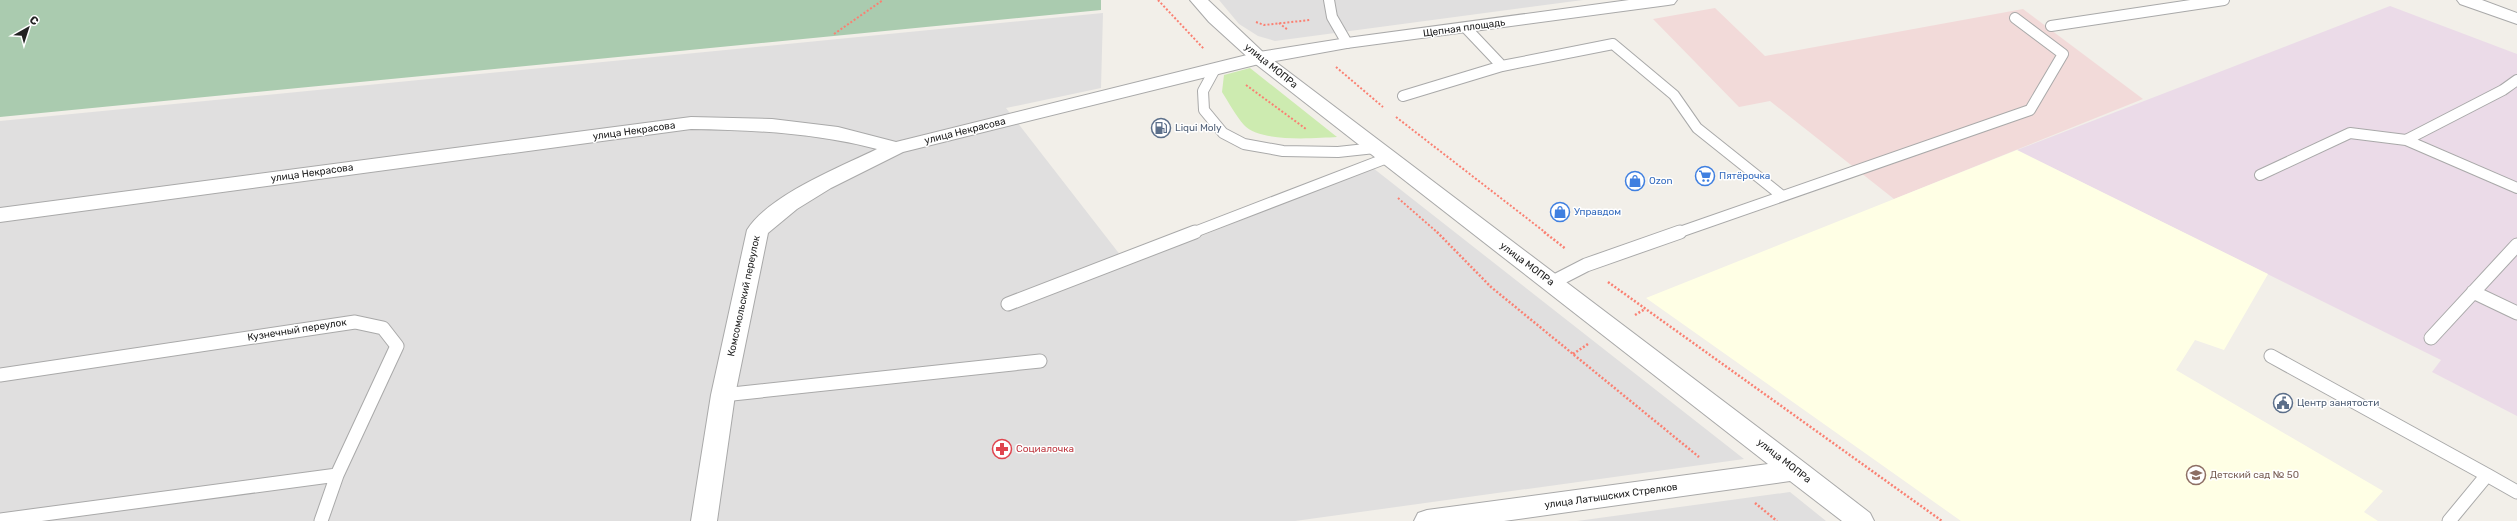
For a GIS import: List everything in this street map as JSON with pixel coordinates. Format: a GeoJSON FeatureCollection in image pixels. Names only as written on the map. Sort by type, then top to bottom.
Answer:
{"type":"FeatureCollection","features":[{"type":"Feature","properties":{"kind":"street","name":"улица МОПРа"},"geometry":{"type":"LineString","coordinates":[[1199,0],[1215,18],[1259,58],[1861,521]]}},
{"type":"Feature","properties":{"kind":"street","name":"Щепная площадь"},"geometry":{"type":"LineString","coordinates":[[1259,58],[1347,43],[1466,28],[1642,1],[1668,0]]}},
{"type":"Feature","properties":{"kind":"street"},"geometry":{"type":"LineString","coordinates":[[2466,0],[2517,19]]}},
{"type":"Feature","properties":{"kind":"street","name":"улица Некрасова"},"geometry":{"type":"LineString","coordinates":[[0,215],[690,123],[772,125],[838,133],[896,148],[1259,58]]}},
{"type":"Feature","properties":{"kind":"street","name":"Комсомольский переулок"},"geometry":{"type":"LineString","coordinates":[[704,521],[723,395],[758,230],[778,210],[806,192],[896,148]]}},
{"type":"Feature","properties":{"kind":"street","name":"улица Латышских Стрелков"},"geometry":{"type":"LineString","coordinates":[[1427,521],[1506,516],[1796,470]]}},
{"type":"Feature","properties":{"kind":"lane"},"geometry":{"type":"LineString","coordinates":[[2051,26],[2224,0]]}},
{"type":"Feature","properties":{"kind":"lane"},"geometry":{"type":"LineString","coordinates":[[1330,1],[1332,17],[1347,43]]}},
{"type":"Feature","properties":{"kind":"lane"},"geometry":{"type":"LineString","coordinates":[[1551,283],[1586,265],[1781,194],[2030,110],[2063,54],[2015,18]]}},
{"type":"Feature","properties":{"kind":"lane"},"geometry":{"type":"LineString","coordinates":[[1466,28],[1502,66]]}},
{"type":"Feature","properties":{"kind":"lane"},"geometry":{"type":"LineString","coordinates":[[1403,96],[1502,66],[1613,44],[1674,95],[1697,128],[1781,194]]}},
{"type":"Feature","properties":{"kind":"lane"},"geometry":{"type":"LineString","coordinates":[[1218,68],[1203,91],[1204,110],[1223,133],[1244,144],[1283,151],[1381,153]]}},
{"type":"Feature","properties":{"kind":"lane"},"geometry":{"type":"LineString","coordinates":[[2406,140],[2503,90],[2517,80]]}},
{"type":"Feature","properties":{"kind":"lane"},"geometry":{"type":"LineString","coordinates":[[2260,174],[2350,133],[2406,140],[2517,188]]}},
{"type":"Feature","properties":{"kind":"lane"},"geometry":{"type":"LineString","coordinates":[[1008,304],[1381,153]]}},
{"type":"Feature","properties":{"kind":"lane"},"geometry":{"type":"LineString","coordinates":[[2431,338],[2517,245]]}},
{"type":"Feature","properties":{"kind":"lane"},"geometry":{"type":"LineString","coordinates":[[2473,292],[2517,313]]}},
{"type":"Feature","properties":{"kind":"lane","name":"Кузнечный переулок"},"geometry":{"type":"LineString","coordinates":[[0,375],[355,322],[383,328],[397,346],[337,475],[321,521]]}},
{"type":"Feature","properties":{"kind":"lane"},"geometry":{"type":"LineString","coordinates":[[2271,356],[2517,492]]}},
{"type":"Feature","properties":{"kind":"lane"},"geometry":{"type":"LineString","coordinates":[[723,395],[1040,361]]}},
{"type":"Feature","properties":{"kind":"lane"},"geometry":{"type":"LineString","coordinates":[[0,520],[337,475]]}},
{"type":"Feature","properties":{"kind":"lane"},"geometry":{"type":"LineString","coordinates":[[2449,521],[2486,475]]}},
{"type":"Feature","properties":{"kind":"path"},"geometry":{"type":"LineString","coordinates":[[834,34],[883,0]]}},
{"type":"Feature","properties":{"kind":"path"},"geometry":{"type":"LineString","coordinates":[[1158,0],[1218,68],[1338,152]]}},
{"type":"Feature","properties":{"kind":"path"},"geometry":{"type":"LineString","coordinates":[[1251,20],[1264,25],[1332,17]]}},
{"type":"Feature","properties":{"kind":"path"},"geometry":{"type":"LineString","coordinates":[[1397,198],[1449,243],[1491,287],[1777,521]]}},
{"type":"Feature","properties":{"kind":"shaded area"},"geometry":{"type":"Polygon","coordinates":[[[0,0],[1101,0],[1101,10],[0,117],[0,0]]]}},
{"type":"Feature","properties":{"kind":"shaded area"},"geometry":{"type":"Polygon","coordinates":[[[1219,0],[1583,0],[1275,41],[1258,36],[1239,24],[1219,0]]]}},
{"type":"Feature","properties":{"kind":"shaded area"},"geometry":{"type":"Polygon","coordinates":[[[2390,6],[2517,54],[2517,416],[2432,372],[2441,360],[2017,150],[2390,6]]]}},
{"type":"Feature","properties":{"kind":"shaded area"},"geometry":{"type":"Polygon","coordinates":[[[1715,8],[1765,56],[2023,9],[2143,99],[1894,199],[1770,101],[1739,107],[1653,19],[1715,8]]]}},
{"type":"Feature","properties":{"kind":"shaded area"},"geometry":{"type":"Polygon","coordinates":[[[1103,13],[1101,88],[1006,108],[1128,265],[1373,168],[1744,459],[1295,521],[0,521],[0,121],[1103,13]]]}},
{"type":"Feature","properties":{"kind":"shaded area"},"geometry":{"type":"Polygon","coordinates":[[[2017,150],[2268,274],[2224,350],[2195,340],[2176,370],[2383,491],[2364,512],[2378,521],[1961,521],[1646,298],[2017,150]]]}},
{"type":"Feature","properties":{"kind":"shaded area"},"geometry":{"type":"Polygon","coordinates":[[[1790,492],[1826,521],[1577,521],[1790,492]]]}},
{"type":"Feature","properties":{"kind":"green space"},"geometry":{"type":"Polygon","coordinates":[[[1250,68],[1337,137],[1275,137],[1252,131],[1244,125],[1235,114],[1222,92],[1224,75],[1250,68]]]}},
{"type":"Feature","properties":{"kind":"place","name":"Liqui Moly"},"geometry":{"type":"Point","coordinates":[1161,128]}},
{"type":"Feature","properties":{"kind":"place","name":"Пятёрочка"},"geometry":{"type":"Point","coordinates":[1705,176]}},
{"type":"Feature","properties":{"kind":"place","name":"Ozon"},"geometry":{"type":"Point","coordinates":[1635,181]}},
{"type":"Feature","properties":{"kind":"place","name":"Управдом"},"geometry":{"type":"Point","coordinates":[1560,212]}},
{"type":"Feature","properties":{"kind":"place","name":"Центр занятости"},"geometry":{"type":"Point","coordinates":[2283,403]}},
{"type":"Feature","properties":{"kind":"place","name":"Социалочка"},"geometry":{"type":"Point","coordinates":[1002,449]}},
{"type":"Feature","properties":{"kind":"place","name":"Детский сад № 50"},"geometry":{"type":"Point","coordinates":[2196,475]}}]}
